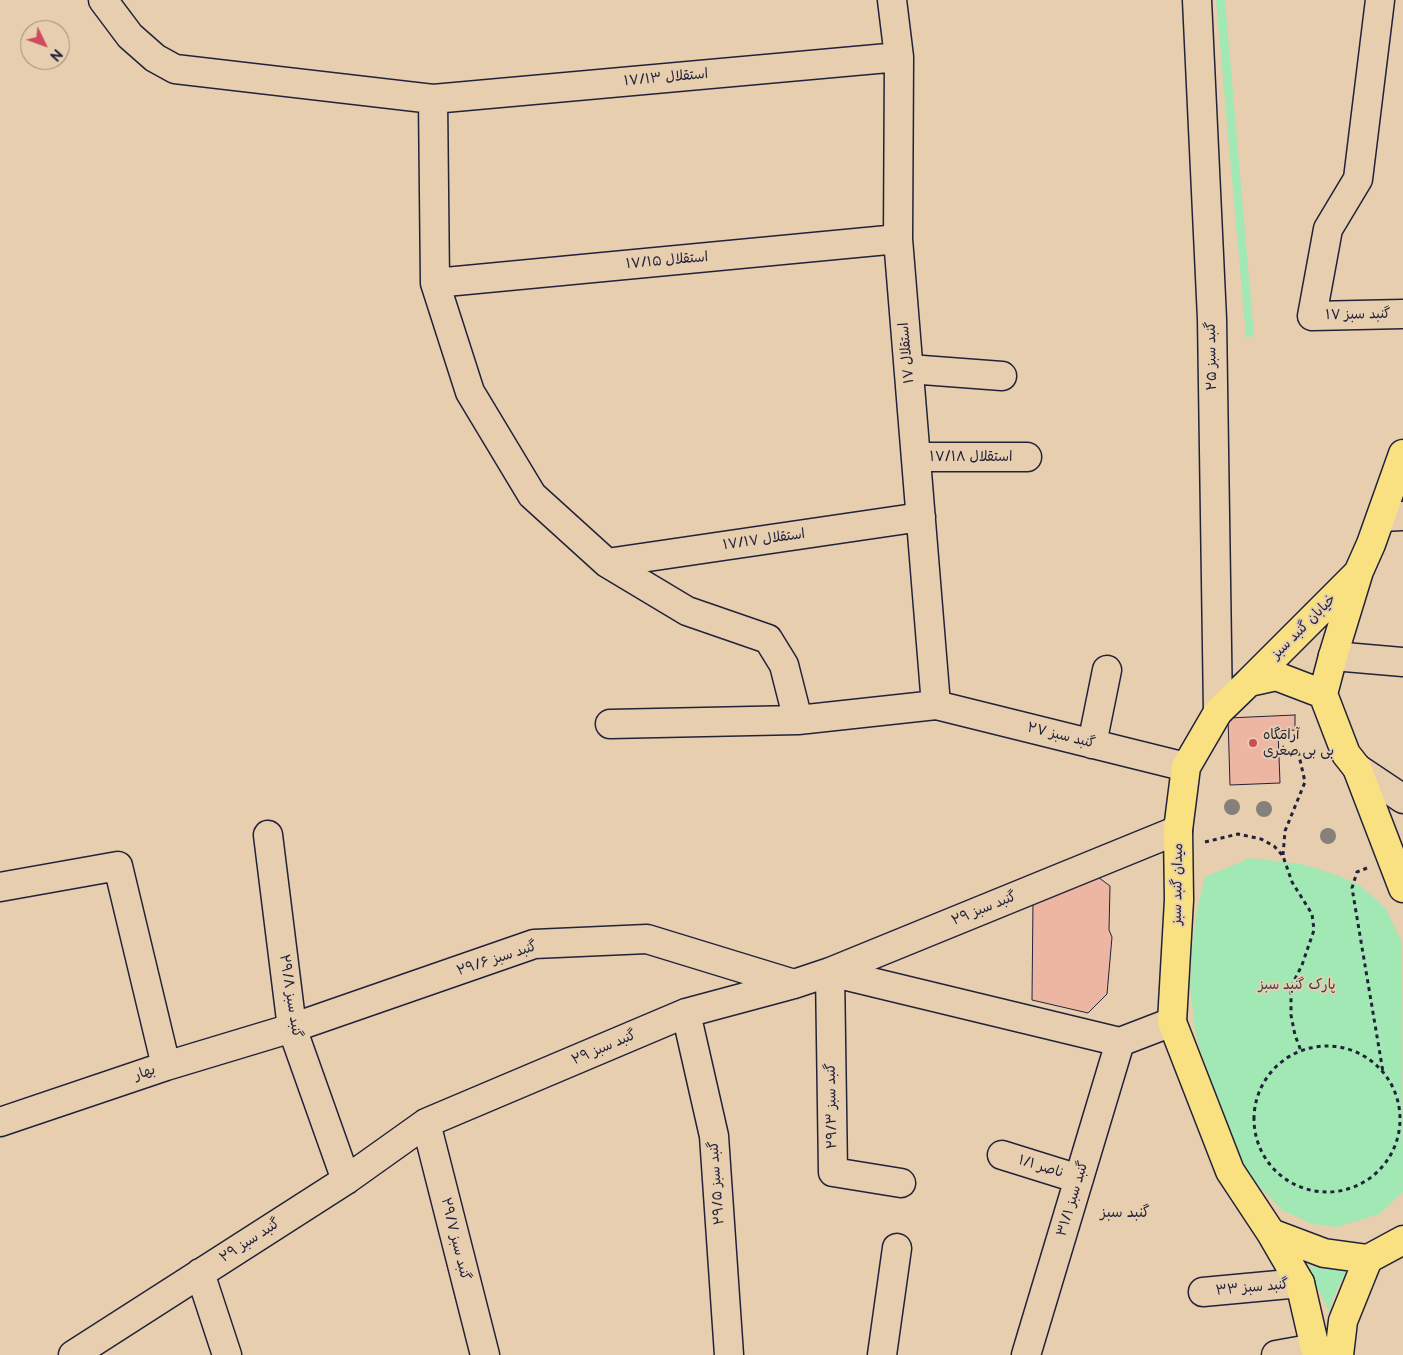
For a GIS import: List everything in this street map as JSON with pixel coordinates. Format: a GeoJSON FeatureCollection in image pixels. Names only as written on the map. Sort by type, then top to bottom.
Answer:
{"type":"FeatureCollection","features":[{"type":"Feature","properties":{"kind":"main road","name":"خیابان گنبد سبز"},"geometry":{"type":"LineString","coordinates":[[1250,682],[1359,571],[1392,516],[1403,454]]}},
{"type":"Feature","properties":{"kind":"main road","name":"خیابان گنبد سبز"},"geometry":{"type":"LineString","coordinates":[[1323,694],[1359,571]]}},
{"type":"Feature","properties":{"kind":"main road"},"geometry":{"type":"LineString","coordinates":[[1250,682],[1276,676],[1323,694],[1346,754],[1357,768],[1403,888]]}},
{"type":"Feature","properties":{"kind":"main road","name":"میدان گنبد سبز"},"geometry":{"type":"LineString","coordinates":[[1250,682],[1218,712],[1186,767],[1178,839],[1179,900],[1172,1022],[1230,1171],[1271,1233]]}},
{"type":"Feature","properties":{"kind":"main road"},"geometry":{"type":"LineString","coordinates":[[1271,1233],[1324,1253],[1368,1259],[1403,1240]]}},
{"type":"Feature","properties":{"kind":"main road"},"geometry":{"type":"LineString","coordinates":[[1271,1233],[1300,1284],[1324,1353]]}},
{"type":"Feature","properties":{"kind":"main road"},"geometry":{"type":"LineString","coordinates":[[1324,1353],[1343,1321],[1368,1259]]}},
{"type":"Feature","properties":{"kind":"street","name":"استقلال ۱۷/۱۳"},"geometry":{"type":"LineString","coordinates":[[103,0],[130,36],[155,58],[176,69],[433,99],[899,57]]}},
{"type":"Feature","properties":{"kind":"street","name":"استقلال ۱۷"},"geometry":{"type":"LineString","coordinates":[[892,0],[899,57],[898,239],[936,705]]}},
{"type":"Feature","properties":{"kind":"street","name":"گنبد سبز ۲۵"},"geometry":{"type":"LineString","coordinates":[[1197,0],[1212,319],[1218,712]]}},
{"type":"Feature","properties":{"kind":"street","name":"گنبد سبز ۱۷"},"geometry":{"type":"LineString","coordinates":[[1380,0],[1358,179],[1328,229],[1312,316],[1403,314]]}},
{"type":"Feature","properties":{"kind":"street"},"geometry":{"type":"LineString","coordinates":[[433,99],[435,283],[470,392],[532,495],[607,563],[687,611],[768,639],[784,665],[798,720]]}},
{"type":"Feature","properties":{"kind":"street","name":"استقلال ۱۷/۱۵"},"geometry":{"type":"LineString","coordinates":[[435,283],[898,239]]}},
{"type":"Feature","properties":{"kind":"street"},"geometry":{"type":"LineString","coordinates":[[908,369],[1002,376]]}},
{"type":"Feature","properties":{"kind":"street","name":"استقلال ۱۷/۱۸"},"geometry":{"type":"LineString","coordinates":[[916,457],[1026,457]]}},
{"type":"Feature","properties":{"kind":"street","name":"استقلال ۱۷/۱۷"},"geometry":{"type":"LineString","coordinates":[[607,563],[920,517]]}},
{"type":"Feature","properties":{"kind":"street"},"geometry":{"type":"LineString","coordinates":[[1333,656],[1403,662]]}},
{"type":"Feature","properties":{"kind":"street"},"geometry":{"type":"LineString","coordinates":[[1092,744],[1107,670]]}},
{"type":"Feature","properties":{"kind":"street"},"geometry":{"type":"LineString","coordinates":[[610,724],[798,720],[936,705]]}},
{"type":"Feature","properties":{"kind":"street","name":"گنبد سبز ۲۷"},"geometry":{"type":"LineString","coordinates":[[936,705],[1186,767]]}},
{"type":"Feature","properties":{"kind":"street"},"geometry":{"type":"LineString","coordinates":[[1357,768],[1403,799]]}},
{"type":"Feature","properties":{"kind":"street","name":"گنبد سبز ۲۹/۸"},"geometry":{"type":"LineString","coordinates":[[268,836],[292,1028],[346,1180]]}},
{"type":"Feature","properties":{"kind":"street","name":"گنبد سبز ۲۹"},"geometry":{"type":"LineString","coordinates":[[78,1354],[200,1273],[346,1180],[426,1123],[686,1013],[794,984],[830,972],[1178,839]]}},
{"type":"Feature","properties":{"kind":"street"},"geometry":{"type":"LineString","coordinates":[[0,887],[118,866],[166,1066]]}},
{"type":"Feature","properties":{"kind":"street","name":"گنبد سبز ۲۹/۶"},"geometry":{"type":"LineString","coordinates":[[292,1028],[534,944],[648,939],[794,984]]}},
{"type":"Feature","properties":{"kind":"street"},"geometry":{"type":"LineString","coordinates":[[830,972],[1120,1042],[1172,1022]]}},
{"type":"Feature","properties":{"kind":"street","name":"گنبد سبز ۲۹/۳"},"geometry":{"type":"LineString","coordinates":[[830,972],[833,1172],[901,1183]]}},
{"type":"Feature","properties":{"kind":"street","name":"گنبد سبز ۲۹/۵"},"geometry":{"type":"LineString","coordinates":[[686,1013],[714,1136],[729,1355]]}},
{"type":"Feature","properties":{"kind":"street","name":"بهار"},"geometry":{"type":"LineString","coordinates":[[0,1122],[166,1066],[292,1028]]}},
{"type":"Feature","properties":{"kind":"street","name":"گنبد سبز ۳۱/۱"},"geometry":{"type":"LineString","coordinates":[[1026,1355],[1120,1042]]}},
{"type":"Feature","properties":{"kind":"street","name":"گنبد سبز ۲۹/۷"},"geometry":{"type":"LineString","coordinates":[[426,1123],[484,1355]]}},
{"type":"Feature","properties":{"kind":"street","name":"ناصر ۱/۱"},"geometry":{"type":"LineString","coordinates":[[1002,1155],[1079,1179]]}},
{"type":"Feature","properties":{"kind":"street"},"geometry":{"type":"LineString","coordinates":[[882,1355],[897,1248]]}},
{"type":"Feature","properties":{"kind":"street"},"geometry":{"type":"LineString","coordinates":[[200,1273],[227,1355]]}},
{"type":"Feature","properties":{"kind":"street","name":"گنبد سبز ۳۳"},"geometry":{"type":"LineString","coordinates":[[1203,1292],[1300,1284]]}},
{"type":"Feature","properties":{"kind":"street"},"geometry":{"type":"LineString","coordinates":[[1276,1355],[1324,1353]]}},
{"type":"Feature","properties":{"kind":"path"},"geometry":{"type":"LineString","coordinates":[[1283,856],[1285,831],[1305,782],[1298,751]]}},
{"type":"Feature","properties":{"kind":"path"},"geometry":{"type":"LineString","coordinates":[[1178,839],[1238,834],[1261,838],[1274,846],[1283,856],[1292,882],[1312,914],[1314,930],[1302,965],[1291,987],[1291,1015],[1301,1051]]}},
{"type":"Feature","properties":{"kind":"path"},"geometry":{"type":"LineString","coordinates":[[1384,1072],[1369,1059],[1351,1050],[1332,1046],[1312,1047],[1288,1057],[1270,1074],[1258,1096],[1254,1121],[1259,1145],[1272,1167],[1291,1183],[1315,1191],[1340,1191],[1364,1182],[1383,1166],[1396,1144],[1400,1119],[1396,1094],[1384,1072],[1352,888],[1357,872],[1391,857]]}},
{"type":"Feature","properties":{"kind":"green space"},"geometry":{"type":"Polygon","coordinates":[[[1216,0],[1225,0],[1254,336],[1246,337],[1216,0]]]}},
{"type":"Feature","properties":{"kind":"green space","name":"پارک گنبد سبز"},"geometry":{"type":"Polygon","coordinates":[[[1250,858],[1301,864],[1331,873],[1360,885],[1386,909],[1402,943],[1403,1192],[1379,1214],[1337,1227],[1312,1224],[1282,1210],[1249,1176],[1212,1087],[1195,1032],[1190,985],[1192,947],[1197,909],[1205,877],[1250,858]]]}},
{"type":"Feature","properties":{"kind":"green space"},"geometry":{"type":"Polygon","coordinates":[[[1356,1262],[1341,1281],[1329,1312],[1304,1265],[1338,1270],[1356,1262]]]}},
{"type":"Feature","properties":{"kind":"building","name":"آرامگاه بی بی صغری"},"geometry":{"type":"Polygon","coordinates":[[[1295,715],[1295,730],[1278,731],[1280,783],[1230,785],[1228,718],[1295,715]]]}},
{"type":"Feature","properties":{"kind":"building"},"geometry":{"type":"Polygon","coordinates":[[[1094,874],[1110,886],[1109,930],[1112,937],[1107,994],[1088,1013],[1032,1000],[1033,900],[1094,874]]]}},
{"type":"Feature","properties":{"kind":"place","name":"آرامگاه بی بی صغری"},"geometry":{"type":"Point","coordinates":[1253,743]}},
{"type":"Feature","properties":{"kind":"district","name":"گنبد سبز"},"geometry":{"type":"Point","coordinates":[1125,1213]}}]}
